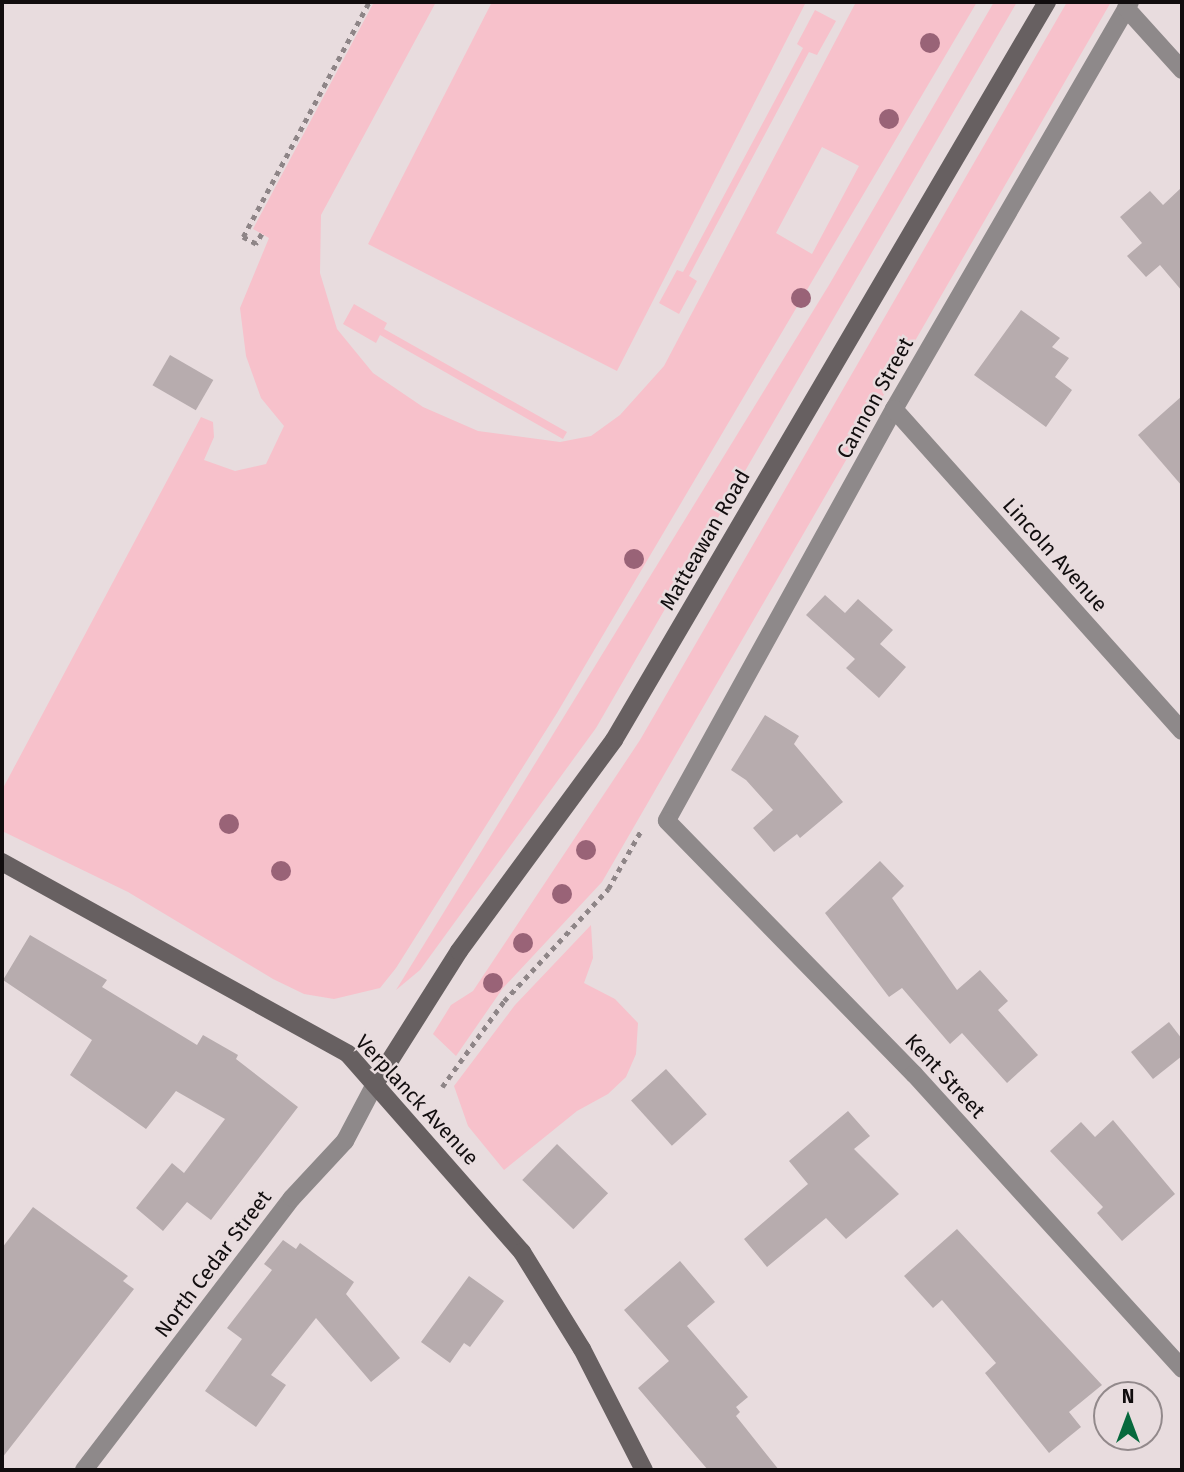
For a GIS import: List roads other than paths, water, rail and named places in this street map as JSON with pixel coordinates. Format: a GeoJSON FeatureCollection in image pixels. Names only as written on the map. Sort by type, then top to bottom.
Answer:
{"type":"FeatureCollection","features":[{"type":"Feature","properties":{"kind":"street","name":"Matteawan Road"},"geometry":{"type":"LineString","coordinates":[[375,1084],[459,951],[614,740],[1047,2]]}},
{"type":"Feature","properties":{"kind":"street"},"geometry":{"type":"LineString","coordinates":[[1128,5],[1182,70]]}},
{"type":"Feature","properties":{"kind":"street","name":"Cannon Street"},"geometry":{"type":"LineString","coordinates":[[667,821],[894,409],[1128,5]]}},
{"type":"Feature","properties":{"kind":"street","name":"Lincoln Avenue"},"geometry":{"type":"LineString","coordinates":[[894,409],[1182,731]]}},
{"type":"Feature","properties":{"kind":"street","name":"Kent Street"},"geometry":{"type":"LineString","coordinates":[[667,821],[914,1074],[1182,1368]]}},
{"type":"Feature","properties":{"kind":"street","name":"Verplanck Avenue"},"geometry":{"type":"LineString","coordinates":[[2,862],[348,1054],[522,1252],[582,1349],[644,1470]]}},
{"type":"Feature","properties":{"kind":"street","name":"North Cedar Street"},"geometry":{"type":"LineString","coordinates":[[84,1470],[292,1198],[345,1141],[375,1084]]}}]}
